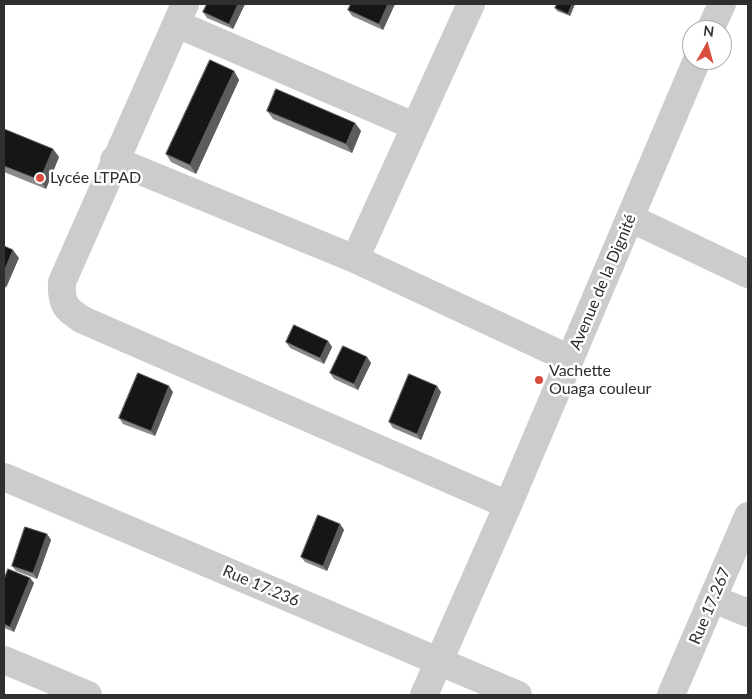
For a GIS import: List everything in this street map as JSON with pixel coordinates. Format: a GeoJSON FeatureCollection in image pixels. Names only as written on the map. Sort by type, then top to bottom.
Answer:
{"type":"FeatureCollection","features":[{"type":"Feature","properties":{"kind":"street"},"geometry":{"type":"LineString","coordinates":[[355,259],[471,4]]}},
{"type":"Feature","properties":{"kind":"street"},"geometry":{"type":"LineString","coordinates":[[715,20],[722,4]]}},
{"type":"Feature","properties":{"kind":"street"},"geometry":{"type":"LineString","coordinates":[[414,126],[181,14],[114,160],[62,282],[61,297],[68,310],[92,324],[508,505]]}},
{"type":"Feature","properties":{"kind":"street","name":"Avenue de la Dignité"},"geometry":{"type":"LineString","coordinates":[[424,695],[508,505],[693,70]]}},
{"type":"Feature","properties":{"kind":"street"},"geometry":{"type":"LineString","coordinates":[[114,160],[355,259],[570,359]]}},
{"type":"Feature","properties":{"kind":"street"},"geometry":{"type":"LineString","coordinates":[[630,218],[748,274]]}},
{"type":"Feature","properties":{"kind":"street","name":"Rue 17.236"},"geometry":{"type":"LineString","coordinates":[[6,485],[438,660],[518,695]]}},
{"type":"Feature","properties":{"kind":"street","name":"Rue 17.267"},"geometry":{"type":"LineString","coordinates":[[671,695],[748,516]]}},
{"type":"Feature","properties":{"kind":"street"},"geometry":{"type":"LineString","coordinates":[[713,599],[748,613]]}},
{"type":"Feature","properties":{"kind":"street"},"geometry":{"type":"LineString","coordinates":[[4,660],[88,695]]}},
{"type":"Feature","properties":{"kind":"building"},"geometry":{"type":"Polygon","coordinates":[[[207,4],[238,4],[229,24],[203,12],[207,4]]]}},
{"type":"Feature","properties":{"kind":"building"},"geometry":{"type":"Polygon","coordinates":[[[351,4],[388,4],[379,24],[348,10],[351,4]]]}},
{"type":"Feature","properties":{"kind":"building"},"geometry":{"type":"Polygon","coordinates":[[[557,4],[572,4],[568,14],[555,8],[557,4]]]}},
{"type":"Feature","properties":{"kind":"building"},"geometry":{"type":"Polygon","coordinates":[[[210,60],[234,71],[190,165],[166,154],[210,60]]]}},
{"type":"Feature","properties":{"kind":"building"},"geometry":{"type":"Polygon","coordinates":[[[276,89],[355,123],[346,144],[267,111],[276,89]]]}},
{"type":"Feature","properties":{"kind":"building"},"geometry":{"type":"Polygon","coordinates":[[[4,129],[53,149],[40,180],[4,166],[4,129]]]}},
{"type":"Feature","properties":{"kind":"building"},"geometry":{"type":"Polygon","coordinates":[[[4,246],[13,250],[4,272],[4,246]]]}},
{"type":"Feature","properties":{"kind":"building"},"geometry":{"type":"Polygon","coordinates":[[[294,325],[328,341],[320,358],[286,342],[294,325]]]}},
{"type":"Feature","properties":{"kind":"building"},"geometry":{"type":"Polygon","coordinates":[[[343,346],[367,357],[354,384],[330,373],[343,346]]]}},
{"type":"Feature","properties":{"kind":"building"},"geometry":{"type":"Polygon","coordinates":[[[138,373],[169,386],[151,431],[119,418],[138,373]]]}},
{"type":"Feature","properties":{"kind":"building"},"geometry":{"type":"Polygon","coordinates":[[[409,374],[437,386],[417,434],[389,422],[409,374]]]}},
{"type":"Feature","properties":{"kind":"building"},"geometry":{"type":"Polygon","coordinates":[[[318,515],[340,524],[323,566],[301,557],[318,515]]]}},
{"type":"Feature","properties":{"kind":"building"},"geometry":{"type":"Polygon","coordinates":[[[25,527],[47,534],[33,573],[12,566],[25,527]]]}},
{"type":"Feature","properties":{"kind":"building"},"geometry":{"type":"Polygon","coordinates":[[[8,569],[30,578],[10,627],[4,624],[4,580],[8,569]]]}},
{"type":"Feature","properties":{"kind":"place","name":"Lycée LTPAD"},"geometry":{"type":"Point","coordinates":[40,178]}},
{"type":"Feature","properties":{"kind":"place","name":"Vachette Ouaga couleur"},"geometry":{"type":"Point","coordinates":[539,380]}}]}
